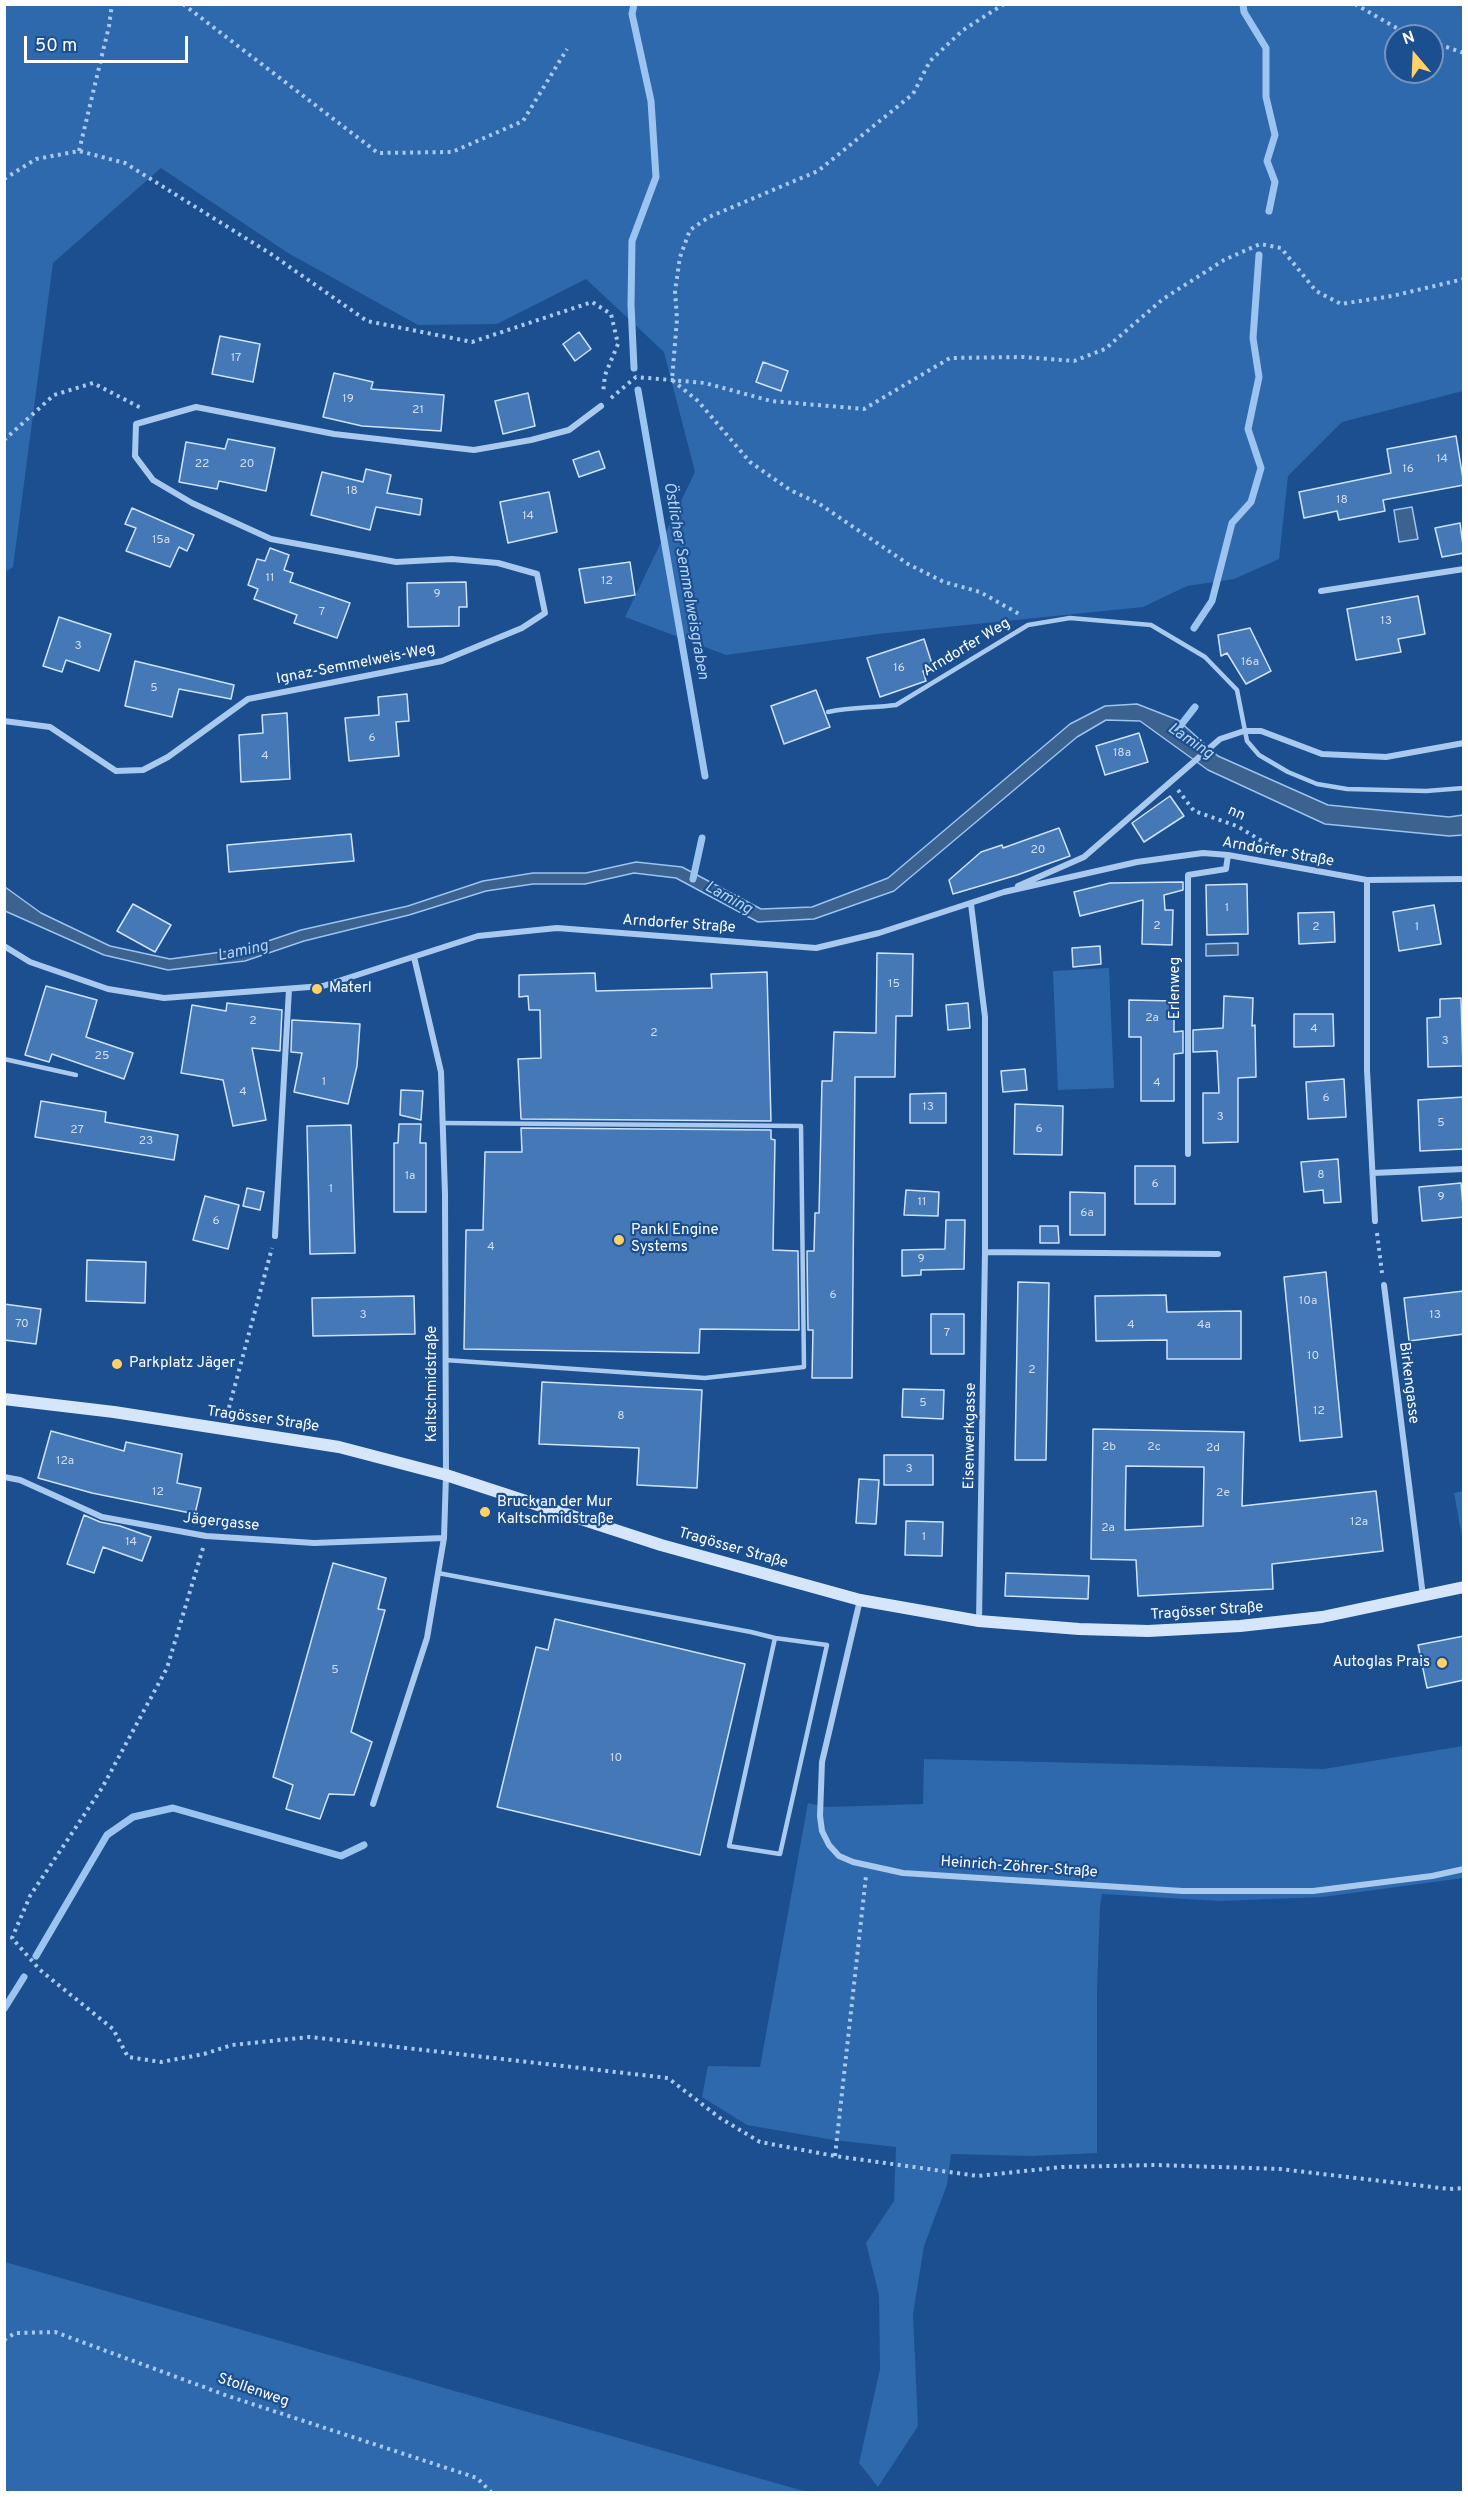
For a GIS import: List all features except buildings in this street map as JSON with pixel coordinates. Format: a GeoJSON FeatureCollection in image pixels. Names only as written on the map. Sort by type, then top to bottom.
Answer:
{"type":"FeatureCollection","features":[{"type":"Feature","properties":{"kind":"main road","name":"Tragösser Straße"},"geometry":{"type":"LineString","coordinates":[[4,1400],[114,1412],[339,1447],[446,1475],[661,1545],[860,1600],[979,1621],[1079,1629],[1148,1631],[1240,1626],[1322,1617],[1464,1587]]}},
{"type":"Feature","properties":{"kind":"street","name":"Ignaz-Semmelweis-Weg"},"geometry":{"type":"LineString","coordinates":[[4,721],[50,727],[116,771],[143,770],[168,757],[248,699],[442,661],[522,627],[545,613],[537,574],[498,563],[452,559],[396,562],[271,538],[192,503],[153,480],[135,456],[136,424],[196,407],[334,434],[474,450],[531,440],[569,430],[601,406]]}},
{"type":"Feature","properties":{"kind":"street"},"geometry":{"type":"LineString","coordinates":[[1321,591],[1464,569]]}},
{"type":"Feature","properties":{"kind":"street"},"geometry":{"type":"LineString","coordinates":[[1004,892],[1084,857],[1220,739],[1245,731],[1261,731],[1322,754],[1386,757],[1464,743]]}},
{"type":"Feature","properties":{"kind":"street","name":"Arndorfer Straße"},"geometry":{"type":"LineString","coordinates":[[4,946],[30,962],[108,989],[164,998],[323,986],[478,936],[557,928],[816,948],[879,933],[1004,892],[1137,862],[1203,854],[1228,855],[1366,880],[1464,879]]}},
{"type":"Feature","properties":{"kind":"street","name":"Erlenweg"},"geometry":{"type":"LineString","coordinates":[[1188,1154],[1188,875],[1226,869],[1228,855]]}},
{"type":"Feature","properties":{"kind":"street"},"geometry":{"type":"LineString","coordinates":[[1366,880],[1367,1070],[1375,1221]]}},
{"type":"Feature","properties":{"kind":"street","name":"Eisenwerkgasse"},"geometry":{"type":"LineString","coordinates":[[971,904],[986,1017],[986,1252],[979,1621]]}},
{"type":"Feature","properties":{"kind":"street","name":"Kaltschmidstraße"},"geometry":{"type":"LineString","coordinates":[[373,1804],[427,1638],[444,1538],[446,1475],[445,1194],[441,1072],[414,957]]}},
{"type":"Feature","properties":{"kind":"street"},"geometry":{"type":"LineString","coordinates":[[275,1236],[289,989]]}},
{"type":"Feature","properties":{"kind":"street"},"geometry":{"type":"LineString","coordinates":[[1373,1173],[1464,1169]]}},
{"type":"Feature","properties":{"kind":"street"},"geometry":{"type":"LineString","coordinates":[[986,1252],[1218,1254]]}},
{"type":"Feature","properties":{"kind":"street","name":"Birkengasse"},"geometry":{"type":"LineString","coordinates":[[1384,1286],[1423,1597]]}},
{"type":"Feature","properties":{"kind":"street","name":"Jägergasse"},"geometry":{"type":"LineString","coordinates":[[4,1476],[20,1480],[102,1517],[207,1536],[314,1543],[444,1538]]}},
{"type":"Feature","properties":{"kind":"street","name":"Heinrich-Zöhrer-Straße"},"geometry":{"type":"LineString","coordinates":[[860,1600],[822,1762],[820,1816],[822,1831],[839,1856],[853,1862],[903,1873],[1182,1891],[1313,1891],[1432,1876],[1464,1869]]}},
{"type":"Feature","properties":{"kind":"lane","name":"Arndorfer Weg"},"geometry":{"type":"LineString","coordinates":[[828,712],[896,705],[1028,625],[1070,618],[1150,625],[1205,657],[1237,690],[1245,731]]}},
{"type":"Feature","properties":{"kind":"lane"},"geometry":{"type":"LineString","coordinates":[[1245,731],[1247,741],[1259,755],[1288,772],[1317,784],[1347,789],[1426,791],[1464,788]]}},
{"type":"Feature","properties":{"kind":"lane"},"geometry":{"type":"LineString","coordinates":[[4,1059],[76,1075]]}},
{"type":"Feature","properties":{"kind":"lane"},"geometry":{"type":"LineString","coordinates":[[442,1123],[801,1126],[804,1367],[705,1378],[444,1360]]}},
{"type":"Feature","properties":{"kind":"lane"},"geometry":{"type":"LineString","coordinates":[[438,1573],[775,1638],[828,1645],[780,1854],[729,1846],[775,1638]]}},
{"type":"Feature","properties":{"kind":"path"},"geometry":{"type":"LineString","coordinates":[[79,151],[109,26],[112,4]]}},
{"type":"Feature","properties":{"kind":"path"},"geometry":{"type":"LineString","coordinates":[[183,4],[378,153],[452,152],[523,121],[567,49]]}},
{"type":"Feature","properties":{"kind":"path"},"geometry":{"type":"LineString","coordinates":[[672,380],[677,319],[675,291],[680,257],[690,230],[709,217],[818,171],[913,94],[930,61],[963,30],[1004,4]]}},
{"type":"Feature","properties":{"kind":"path"},"geometry":{"type":"LineString","coordinates":[[1355,4],[1390,24]]}},
{"type":"Feature","properties":{"kind":"path"},"geometry":{"type":"LineString","coordinates":[[1444,46],[1464,53]]}},
{"type":"Feature","properties":{"kind":"path"},"geometry":{"type":"LineString","coordinates":[[4,179],[36,159],[79,151],[125,163],[271,254],[367,321],[472,342],[592,302],[611,314],[618,344],[605,375],[601,406]]}},
{"type":"Feature","properties":{"kind":"path"},"geometry":{"type":"LineString","coordinates":[[601,406],[636,377],[705,383],[771,401],[864,409],[950,358],[1023,357],[1074,361],[1105,349],[1163,299],[1224,260],[1260,244],[1281,248],[1316,291],[1341,304],[1392,296],[1464,279]]}},
{"type":"Feature","properties":{"kind":"path"},"geometry":{"type":"LineString","coordinates":[[672,380],[698,401],[750,462],[790,489],[818,503],[908,564],[944,582],[980,592],[1022,615],[1028,625]]}},
{"type":"Feature","properties":{"kind":"path"},"geometry":{"type":"LineString","coordinates":[[4,440],[54,395],[93,383],[160,418]]}},
{"type":"Feature","properties":{"kind":"path","name":"nn"},"geometry":{"type":"LineString","coordinates":[[1171,781],[1194,810],[1237,826],[1277,850],[1296,867]]}},
{"type":"Feature","properties":{"kind":"path"},"geometry":{"type":"LineString","coordinates":[[1375,1221],[1384,1286]]}},
{"type":"Feature","properties":{"kind":"path"},"geometry":{"type":"LineString","coordinates":[[223,1430],[275,1236]]}},
{"type":"Feature","properties":{"kind":"path"},"geometry":{"type":"LineString","coordinates":[[12,1938],[30,1896],[102,1788],[167,1668],[207,1536]]}},
{"type":"Feature","properties":{"kind":"path"},"geometry":{"type":"LineString","coordinates":[[835,2156],[868,1865]]}},
{"type":"Feature","properties":{"kind":"path"},"geometry":{"type":"LineString","coordinates":[[4,1938],[12,1938],[40,1970],[113,2029],[128,2057],[161,2062],[204,2054],[232,2045],[310,2037],[668,2078],[720,2118],[760,2142],[835,2156],[978,2176],[1062,2166],[1156,2165],[1280,2169],[1449,2189],[1464,2188]]}},
{"type":"Feature","properties":{"kind":"path","name":"Stollenweg"},"geometry":{"type":"LineString","coordinates":[[4,2340],[15,2333],[55,2332],[228,2396],[477,2478],[491,2493]]}},
{"type":"Feature","properties":{"kind":"shaded area"},"geometry":{"type":"Polygon","coordinates":[[[5,5],[1463,5],[1463,391],[1342,422],[1288,476],[1279,559],[1234,579],[1187,586],[1143,607],[878,634],[726,655],[625,617],[695,472],[664,352],[586,279],[497,324],[418,325],[288,253],[161,168],[53,263],[13,567],[5,572],[5,5]]]}},
{"type":"Feature","properties":{"kind":"shaded area"},"geometry":{"type":"Polygon","coordinates":[[[1109,968],[1114,1088],[1058,1090],[1053,971],[1109,968]]]}},
{"type":"Feature","properties":{"kind":"shaded area"},"geometry":{"type":"Polygon","coordinates":[[[1464,1491],[1463,1542],[1454,1493],[1464,1491]]]}},
{"type":"Feature","properties":{"kind":"shaded area"},"geometry":{"type":"Polygon","coordinates":[[[1463,1746],[1463,1878],[1323,1897],[1220,1901],[1102,1894],[1097,1990],[1097,2153],[1032,2156],[951,2154],[947,2185],[924,2246],[913,2314],[918,2426],[878,2487],[859,2463],[880,2369],[879,2295],[866,2243],[894,2201],[896,2147],[834,2140],[747,2125],[702,2097],[708,2066],[760,2067],[808,1803],[826,1807],[923,1804],[924,1759],[1324,1769],[1463,1746]]]}},
{"type":"Feature","properties":{"kind":"shaded area"},"geometry":{"type":"Polygon","coordinates":[[[5,2262],[807,2492],[5,2492],[5,2262]]]}},
{"type":"Feature","properties":{"kind":"water"},"geometry":{"type":"Polygon","coordinates":[[[1412,507],[1418,539],[1399,542],[1394,510],[1412,507]]]}},
{"type":"Feature","properties":{"kind":"water","name":"Laming"},"geometry":{"type":"Polygon","coordinates":[[[1137,704],[1178,720],[1218,756],[1328,805],[1449,817],[1463,815],[1463,835],[1449,836],[1325,824],[1208,770],[1140,721],[1106,720],[1077,737],[894,891],[814,919],[758,922],[676,878],[634,873],[585,884],[533,884],[486,891],[409,915],[304,941],[245,961],[168,970],[104,955],[5,911],[5,887],[41,913],[110,946],[170,959],[244,949],[301,930],[408,906],[483,881],[533,873],[586,873],[636,862],[682,867],[761,909],[812,907],[888,878],[1070,724],[1105,706],[1137,704]]]}},
{"type":"Feature","properties":{"kind":"water"},"geometry":{"type":"Polygon","coordinates":[[[1238,943],[1238,955],[1206,956],[1206,944],[1238,943]]]}},
{"type":"Feature","properties":{"kind":"waterway","name":"Östlicher Semmelweisgraben"},"geometry":{"type":"LineString","coordinates":[[634,4],[632,14],[651,101],[656,177],[632,241],[631,305],[634,368]]}},
{"type":"Feature","properties":{"kind":"waterway"},"geometry":{"type":"LineString","coordinates":[[1243,4],[1244,12],[1266,48],[1266,97],[1275,135],[1267,161],[1275,182],[1269,211]]}},
{"type":"Feature","properties":{"kind":"waterway"},"geometry":{"type":"LineString","coordinates":[[1194,628],[1212,601],[1232,523],[1251,502],[1261,468],[1248,429],[1259,377],[1253,338],[1259,255]]}},
{"type":"Feature","properties":{"kind":"waterway","name":"Östlicher Semmelweisgraben"},"geometry":{"type":"LineString","coordinates":[[638,390],[705,776]]}},
{"type":"Feature","properties":{"kind":"waterway","name":"Laming"},"geometry":{"type":"LineString","coordinates":[[1177,730],[1195,707]]}},
{"type":"Feature","properties":{"kind":"waterway","name":"Östlicher Semmelweisgraben"},"geometry":{"type":"LineString","coordinates":[[693,879],[702,838]]}},
{"type":"Feature","properties":{"kind":"waterway"},"geometry":{"type":"LineString","coordinates":[[36,1956],[107,1835],[133,1817],[173,1808],[341,1856],[364,1845]]}},
{"type":"Feature","properties":{"kind":"waterway"},"geometry":{"type":"LineString","coordinates":[[4,2009],[24,1977]]}},
{"type":"Feature","properties":{"kind":"place","name":"Materl"},"geometry":{"type":"Point","coordinates":[317,989]}},
{"type":"Feature","properties":{"kind":"place","name":"Pankl Engine Systems"},"geometry":{"type":"Point","coordinates":[619,1240]}},
{"type":"Feature","properties":{"kind":"place","name":"Parkplatz Jäger"},"geometry":{"type":"Point","coordinates":[117,1364]}},
{"type":"Feature","properties":{"kind":"place","name":"Bruck an der Mur Kaltschmidstraße"},"geometry":{"type":"Point","coordinates":[485,1512]}},
{"type":"Feature","properties":{"kind":"place","name":"Autoglas Prais"},"geometry":{"type":"Point","coordinates":[1442,1663]}}]}
